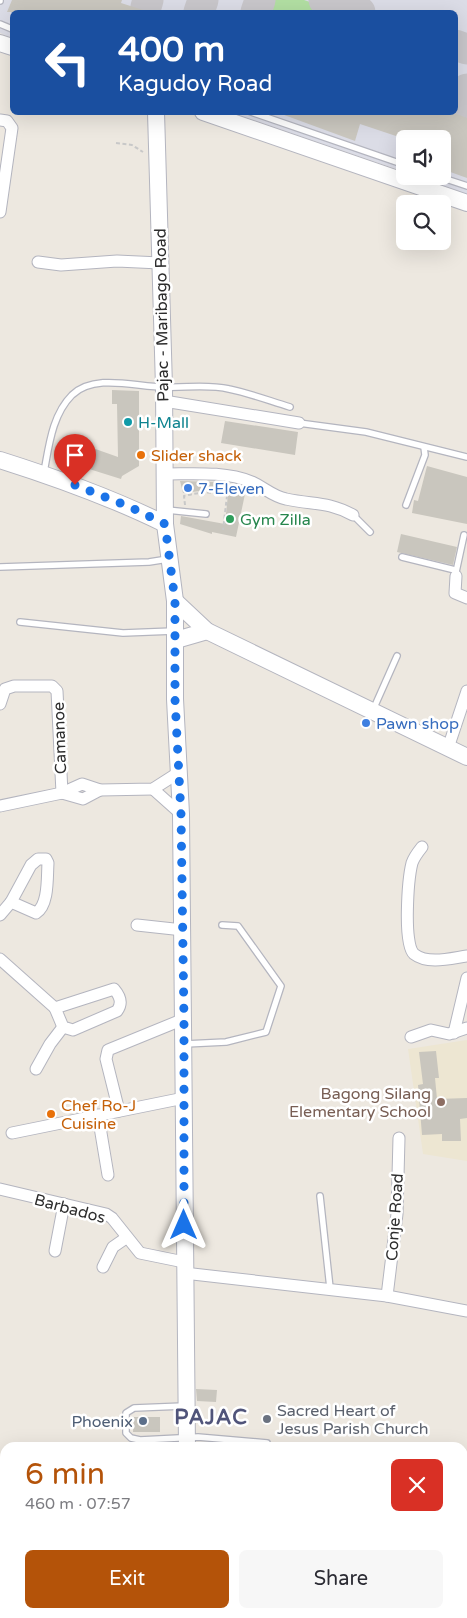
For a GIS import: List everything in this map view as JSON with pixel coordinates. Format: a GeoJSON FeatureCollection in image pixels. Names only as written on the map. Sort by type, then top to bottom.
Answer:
{"type":"FeatureCollection","features":[{"type":"Feature","properties":{"kind":"street","name":"Pajac - Maribago Road"},"geometry":{"type":"LineString","coordinates":[[156,115],[164,394],[165,517],[175,601],[175,699],[181,814],[187,1442]]}},
{"type":"Feature","properties":{"kind":"street"},"geometry":{"type":"LineString","coordinates":[[211,115],[467,203]]}},
{"type":"Feature","properties":{"kind":"street"},"geometry":{"type":"LineString","coordinates":[[0,120],[7,121],[12,128],[0,212]]}},
{"type":"Feature","properties":{"kind":"street"},"geometry":{"type":"LineString","coordinates":[[38,262],[61,265],[117,261],[160,263]]}},
{"type":"Feature","properties":{"kind":"street"},"geometry":{"type":"LineString","coordinates":[[164,394],[299,423]]}},
{"type":"Feature","properties":{"kind":"street"},"geometry":{"type":"LineString","coordinates":[[0,460],[44,474],[130,507],[165,517]]}},
{"type":"Feature","properties":{"kind":"street"},"geometry":{"type":"LineString","coordinates":[[164,474],[234,476],[252,482],[284,499],[334,505],[353,515]]}},
{"type":"Feature","properties":{"kind":"street"},"geometry":{"type":"LineString","coordinates":[[456,573],[455,593],[467,598]]}},
{"type":"Feature","properties":{"kind":"street"},"geometry":{"type":"LineString","coordinates":[[175,601],[206,631],[467,757]]}},
{"type":"Feature","properties":{"kind":"street"},"geometry":{"type":"LineString","coordinates":[[176,635],[206,631]]}},
{"type":"Feature","properties":{"kind":"street","name":"Camanoe"},"geometry":{"type":"LineString","coordinates":[[0,704],[5,689],[14,686],[52,686],[57,691],[62,793],[0,806]]}},
{"type":"Feature","properties":{"kind":"street"},"geometry":{"type":"LineString","coordinates":[[448,748],[467,691]]}},
{"type":"Feature","properties":{"kind":"street"},"geometry":{"type":"LineString","coordinates":[[62,793],[82,784],[100,790],[153,789],[178,773]]}},
{"type":"Feature","properties":{"kind":"street"},"geometry":{"type":"LineString","coordinates":[[153,789],[181,814]]}},
{"type":"Feature","properties":{"kind":"street"},"geometry":{"type":"LineString","coordinates":[[422,847],[413,861],[408,895],[408,941],[411,949],[415,954],[427,959],[467,956]]}},
{"type":"Feature","properties":{"kind":"street"},"geometry":{"type":"LineString","coordinates":[[0,915],[11,902],[31,865],[38,859],[46,859],[48,863],[45,898],[39,912],[33,913],[11,902]]}},
{"type":"Feature","properties":{"kind":"street"},"geometry":{"type":"LineString","coordinates":[[137,925],[183,930]]}},
{"type":"Feature","properties":{"kind":"street"},"geometry":{"type":"LineString","coordinates":[[2,963],[55,1008],[63,1027]]}},
{"type":"Feature","properties":{"kind":"street"},"geometry":{"type":"LineString","coordinates":[[454,1033],[467,978]]}},
{"type":"Feature","properties":{"kind":"street"},"geometry":{"type":"LineString","coordinates":[[55,1008],[110,989],[114,989],[119,995],[120,1002],[117,1012],[73,1030],[63,1027]]}},
{"type":"Feature","properties":{"kind":"street"},"geometry":{"type":"LineString","coordinates":[[119,1111],[106,1059],[108,1050],[184,1019]]}},
{"type":"Feature","properties":{"kind":"street"},"geometry":{"type":"LineString","coordinates":[[36,1069],[50,1044],[63,1027]]}},
{"type":"Feature","properties":{"kind":"street"},"geometry":{"type":"LineString","coordinates":[[411,1037],[431,1030],[437,1030],[443,1034],[454,1033],[467,1028]]}},
{"type":"Feature","properties":{"kind":"street"},"geometry":{"type":"LineString","coordinates":[[12,1133],[184,1098]]}},
{"type":"Feature","properties":{"kind":"street"},"geometry":{"type":"LineString","coordinates":[[98,1115],[108,1175]]}},
{"type":"Feature","properties":{"kind":"street","name":"Conje Road"},"geometry":{"type":"LineString","coordinates":[[387,1296],[397,1214],[398,1138]]}},
{"type":"Feature","properties":{"kind":"street","name":"Barbados"},"geometry":{"type":"LineString","coordinates":[[0,1189],[106,1214],[112,1218],[126,1238],[140,1253],[184,1267],[387,1296],[467,1312]]}},
{"type":"Feature","properties":{"kind":"street"},"geometry":{"type":"LineString","coordinates":[[55,1251],[64,1204]]}},
{"type":"Feature","properties":{"kind":"street"},"geometry":{"type":"LineString","coordinates":[[104,1267],[114,1247],[126,1238]]}},
{"type":"Feature","properties":{"kind":"lane"},"geometry":{"type":"LineString","coordinates":[[260,115],[396,162]]}},
{"type":"Feature","properties":{"kind":"lane"},"geometry":{"type":"LineString","coordinates":[[451,181],[467,186]]}},
{"type":"Feature","properties":{"kind":"lane"},"geometry":{"type":"LineString","coordinates":[[44,474],[55,423],[62,407],[84,387],[102,384],[164,394],[215,386],[290,407]]}},
{"type":"Feature","properties":{"kind":"lane"},"geometry":{"type":"LineString","coordinates":[[299,423],[366,432],[467,457]]}},
{"type":"Feature","properties":{"kind":"lane"},"geometry":{"type":"LineString","coordinates":[[406,506],[425,455],[424,447]]}},
{"type":"Feature","properties":{"kind":"lane"},"geometry":{"type":"LineString","coordinates":[[165,517],[185,512],[206,514]]}},
{"type":"Feature","properties":{"kind":"lane"},"geometry":{"type":"LineString","coordinates":[[353,515],[370,532]]}},
{"type":"Feature","properties":{"kind":"lane"},"geometry":{"type":"LineString","coordinates":[[402,557],[456,573],[464,535]]}},
{"type":"Feature","properties":{"kind":"lane"},"geometry":{"type":"LineString","coordinates":[[0,567],[149,562],[170,559]]}},
{"type":"Feature","properties":{"kind":"lane"},"geometry":{"type":"LineString","coordinates":[[20,622],[123,633],[176,635]]}},
{"type":"Feature","properties":{"kind":"lane"},"geometry":{"type":"LineString","coordinates":[[372,710],[397,656]]}},
{"type":"Feature","properties":{"kind":"lane"},"geometry":{"type":"LineString","coordinates":[[184,1044],[226,1042],[266,1032],[273,1012],[281,986],[238,926],[222,925]]}},
{"type":"Feature","properties":{"kind":"lane"},"geometry":{"type":"LineString","coordinates":[[320,1196],[330,1288]]}},
{"type":"Feature","properties":{"kind":"lane"},"geometry":{"type":"LineString","coordinates":[[171,1442],[131,1438],[126,1433],[124,1423],[126,1413],[134,1408],[186,1406]]}},
{"type":"Feature","properties":{"kind":"path"},"geometry":{"type":"LineString","coordinates":[[116,143],[132,145],[141,151],[157,156]]}},
{"type":"Feature","properties":{"kind":"path"},"geometry":{"type":"LineString","coordinates":[[185,512],[184,496],[200,492],[215,492],[227,496],[223,530]]}},
{"type":"Feature","properties":{"kind":"shaded area"},"geometry":{"type":"Polygon","coordinates":[[[0,0],[467,0],[467,194],[442,185],[451,185],[451,130],[396,130],[396,169],[239,115],[458,115],[458,10],[10,10],[10,37],[0,33],[0,0]]]}},
{"type":"Feature","properties":{"kind":"shaded area","name":"Bagong Silang Elementary School"},"geometry":{"type":"Polygon","coordinates":[[[467,1040],[467,1161],[423,1154],[408,1049],[467,1040]]]}},
{"type":"Feature","properties":{"kind":"green space"},"geometry":{"type":"Polygon","coordinates":[[[267,0],[304,0],[334,10],[263,10],[267,0]]]}},
{"type":"Feature","properties":{"kind":"building"},"geometry":{"type":"Polygon","coordinates":[[[12,0],[122,0],[121,3],[143,10],[10,10],[10,12],[7,12],[12,0]]]}},
{"type":"Feature","properties":{"kind":"building"},"geometry":{"type":"Polygon","coordinates":[[[458,114],[467,118],[467,178],[451,172],[451,130],[396,130],[396,136],[360,124],[355,141],[284,115],[458,114]]]}},
{"type":"Feature","properties":{"kind":"building","name":"H-Mall"},"geometry":{"type":"Polygon","coordinates":[[[112,390],[139,391],[139,466],[122,476],[121,479],[54,458],[58,445],[70,440],[118,457],[117,404],[112,404],[112,390]]]}},
{"type":"Feature","properties":{"kind":"building"},"geometry":{"type":"Polygon","coordinates":[[[225,421],[298,432],[295,455],[221,443],[225,421]]]}},
{"type":"Feature","properties":{"kind":"building"},"geometry":{"type":"Polygon","coordinates":[[[427,466],[467,477],[467,524],[412,513],[414,500],[418,501],[427,466]]]}},
{"type":"Feature","properties":{"kind":"building"},"geometry":{"type":"Polygon","coordinates":[[[180,481],[219,482],[241,486],[245,494],[236,537],[212,532],[212,534],[180,524],[181,516],[225,524],[228,494],[209,490],[183,493],[180,481]]]}},
{"type":"Feature","properties":{"kind":"building"},"geometry":{"type":"Polygon","coordinates":[[[401,534],[457,547],[453,565],[397,552],[401,534]]]}},
{"type":"Feature","properties":{"kind":"building"},"geometry":{"type":"Polygon","coordinates":[[[436,1051],[439,1078],[435,1078],[437,1099],[467,1098],[467,1118],[460,1119],[461,1141],[442,1141],[442,1134],[422,1135],[418,1085],[423,1084],[419,1052],[436,1051]]]}},
{"type":"Feature","properties":{"kind":"building"},"geometry":{"type":"Polygon","coordinates":[[[196,1389],[217,1390],[216,1402],[197,1401],[196,1389]]]}},
{"type":"Feature","properties":{"kind":"building"},"geometry":{"type":"Polygon","coordinates":[[[134,1417],[160,1417],[160,1432],[133,1432],[134,1417]]]}},
{"type":"Feature","properties":{"kind":"taxiway"},"geometry":{"type":"LineString","coordinates":[[146,7],[148,0]]}},
{"type":"Feature","properties":{"kind":"taxiway"},"geometry":{"type":"LineString","coordinates":[[200,10],[203,0]]}},
{"type":"Feature","properties":{"kind":"taxiway"},"geometry":{"type":"LineString","coordinates":[[257,10],[260,0]]}},
{"type":"Feature","properties":{"kind":"taxiway"},"geometry":{"type":"LineString","coordinates":[[324,0],[354,10]]}},
{"type":"Feature","properties":{"kind":"taxiway"},"geometry":{"type":"LineString","coordinates":[[458,46],[467,49]]}},
{"type":"Feature","properties":{"kind":"taxiway"},"geometry":{"type":"LineString","coordinates":[[458,115],[467,89]]}},
{"type":"Feature","properties":{"kind":"place","name":"H-Mall"},"geometry":{"type":"Point","coordinates":[128,422]}},
{"type":"Feature","properties":{"kind":"place","name":"Slider shack"},"geometry":{"type":"Point","coordinates":[141,455]}},
{"type":"Feature","properties":{"kind":"place","name":"7-Eleven"},"geometry":{"type":"Point","coordinates":[188,488]}},
{"type":"Feature","properties":{"kind":"place","name":"Gym Zilla"},"geometry":{"type":"Point","coordinates":[230,519]}},
{"type":"Feature","properties":{"kind":"place","name":"Pawn shop"},"geometry":{"type":"Point","coordinates":[366,723]}},
{"type":"Feature","properties":{"kind":"place","name":"Bagong Silang Elementary School"},"geometry":{"type":"Point","coordinates":[441,1102]}},
{"type":"Feature","properties":{"kind":"place","name":"Chef Ro-J Cuisine"},"geometry":{"type":"Point","coordinates":[51,1114]}},
{"type":"Feature","properties":{"kind":"place","name":"Sacred Heart of Jesus Parish Church"},"geometry":{"type":"Point","coordinates":[267,1419]}},
{"type":"Feature","properties":{"kind":"place","name":"Phoenix"},"geometry":{"type":"Point","coordinates":[143,1421]}},
{"type":"Feature","properties":{"kind":"district","name":"PAJAC"},"geometry":{"type":"Point","coordinates":[211,1417]}},
{"type":"Feature","properties":{"kind":"route"},"geometry":{"type":"LineString","coordinates":[[75,485],[130,507],[165,524],[175,601],[175,699],[181,814],[184,1019],[184,1225]]}}]}
